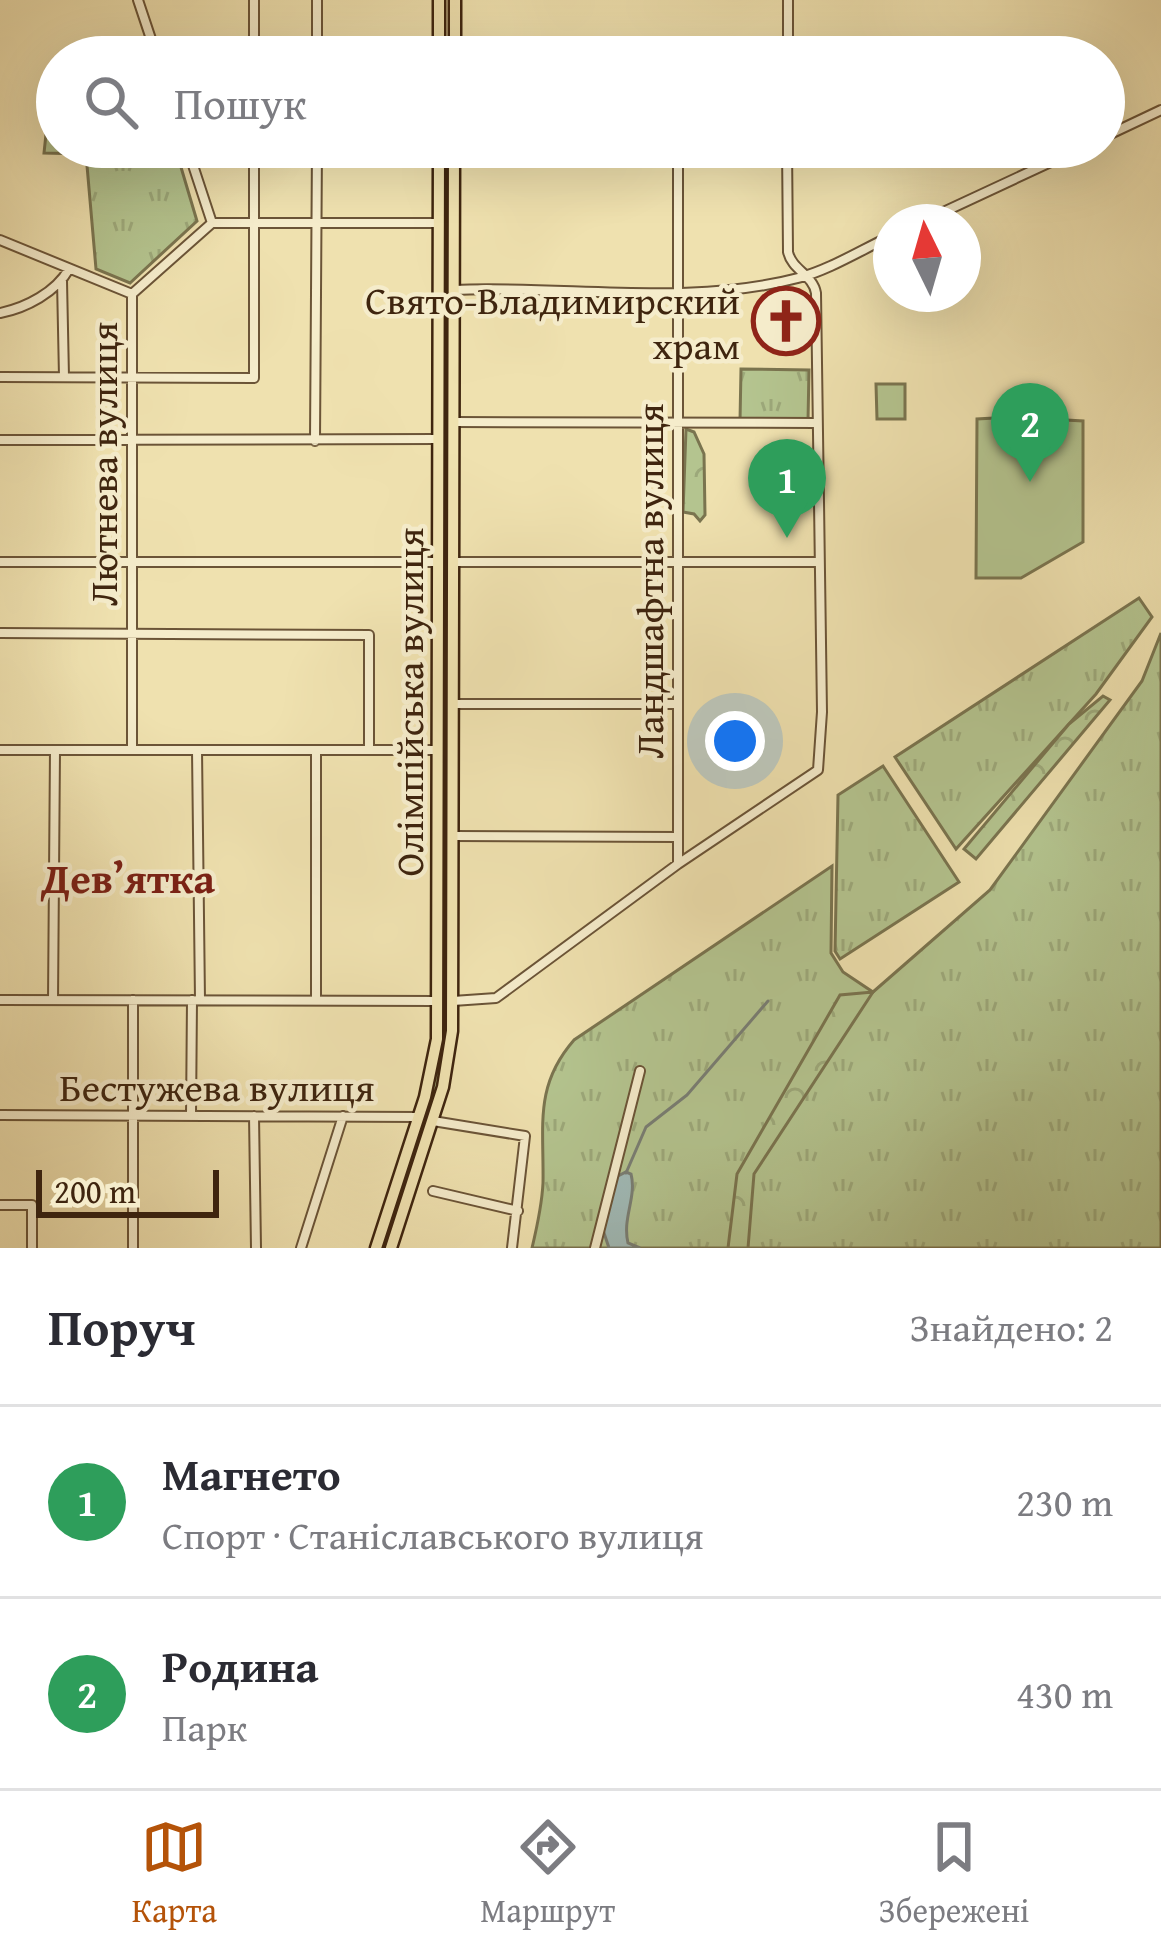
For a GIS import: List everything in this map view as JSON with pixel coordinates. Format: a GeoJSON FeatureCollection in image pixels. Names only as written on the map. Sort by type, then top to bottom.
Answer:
{"type":"FeatureCollection","features":[{"type":"Feature","properties":{"kind":"main road"},"geometry":{"type":"LineString","coordinates":[[439,0],[439,36]]}},
{"type":"Feature","properties":{"kind":"main road"},"geometry":{"type":"LineString","coordinates":[[454,36],[455,0]]}},
{"type":"Feature","properties":{"kind":"main road","name":"Олімпійська вулиця"},"geometry":{"type":"LineString","coordinates":[[376,1248],[436,1050],[439,168]]}},
{"type":"Feature","properties":{"kind":"main road","name":"Олімпійська вулиця"},"geometry":{"type":"LineString","coordinates":[[392,1248],[448,1065],[453,1001],[454,168]]}},
{"type":"Feature","properties":{"kind":"main road"},"geometry":{"type":"LineString","coordinates":[[438,223],[455,223]]}},
{"type":"Feature","properties":{"kind":"main road"},"geometry":{"type":"LineString","coordinates":[[438,562],[454,562]]}},
{"type":"Feature","properties":{"kind":"main road"},"geometry":{"type":"LineString","coordinates":[[436,1001],[453,1001]]}},
{"type":"Feature","properties":{"kind":"main road","name":"Бестужева вулиця"},"geometry":{"type":"LineString","coordinates":[[418,1117],[433,1121]]}},
{"type":"Feature","properties":{"kind":"street"},"geometry":{"type":"LineString","coordinates":[[138,0],[150,36]]}},
{"type":"Feature","properties":{"kind":"street"},"geometry":{"type":"LineString","coordinates":[[254,0],[254,36]]}},
{"type":"Feature","properties":{"kind":"street"},"geometry":{"type":"LineString","coordinates":[[317,0],[317,36]]}},
{"type":"Feature","properties":{"kind":"street"},"geometry":{"type":"LineString","coordinates":[[788,0],[788,36]]}},
{"type":"Feature","properties":{"kind":"street"},"geometry":{"type":"LineString","coordinates":[[1125,127],[1161,110]]}},
{"type":"Feature","properties":{"kind":"street"},"geometry":{"type":"LineString","coordinates":[[194,168],[212,223],[438,223]]}},
{"type":"Feature","properties":{"kind":"street"},"geometry":{"type":"LineString","coordinates":[[0,377],[254,378],[254,168]]}},
{"type":"Feature","properties":{"kind":"street"},"geometry":{"type":"LineString","coordinates":[[315,441],[317,168]]}},
{"type":"Feature","properties":{"kind":"street","name":"Ландшафтна вулиця"},"geometry":{"type":"LineString","coordinates":[[678,168],[678,864]]}},
{"type":"Feature","properties":{"kind":"street"},"geometry":{"type":"LineString","coordinates":[[453,1001],[496,998],[678,864],[818,770],[815,288],[791,262],[788,252],[787,168]]}},
{"type":"Feature","properties":{"kind":"street"},"geometry":{"type":"LineString","coordinates":[[961,204],[1038,168]]}},
{"type":"Feature","properties":{"kind":"street","name":"Лютнева вулиця"},"geometry":{"type":"LineString","coordinates":[[132,750],[132,294],[212,223]]}},
{"type":"Feature","properties":{"kind":"street"},"geometry":{"type":"LineString","coordinates":[[0,241],[132,294]]}},
{"type":"Feature","properties":{"kind":"street"},"geometry":{"type":"LineString","coordinates":[[454,290],[678,291],[742,286],[806,276],[873,244]]}},
{"type":"Feature","properties":{"kind":"street"},"geometry":{"type":"LineString","coordinates":[[0,313],[36,299],[70,269]]}},
{"type":"Feature","properties":{"kind":"street"},"geometry":{"type":"LineString","coordinates":[[62,280],[64,377]]}},
{"type":"Feature","properties":{"kind":"street"},"geometry":{"type":"LineString","coordinates":[[454,422],[817,423]]}},
{"type":"Feature","properties":{"kind":"street"},"geometry":{"type":"LineString","coordinates":[[0,440],[438,439]]}},
{"type":"Feature","properties":{"kind":"street"},"geometry":{"type":"LineString","coordinates":[[0,562],[438,562]]}},
{"type":"Feature","properties":{"kind":"street"},"geometry":{"type":"LineString","coordinates":[[454,562],[818,562]]}},
{"type":"Feature","properties":{"kind":"street"},"geometry":{"type":"LineString","coordinates":[[0,633],[369,635],[369,750]]}},
{"type":"Feature","properties":{"kind":"street"},"geometry":{"type":"LineString","coordinates":[[453,704],[678,704]]}},
{"type":"Feature","properties":{"kind":"street"},"geometry":{"type":"LineString","coordinates":[[0,750],[438,750]]}},
{"type":"Feature","properties":{"kind":"street"},"geometry":{"type":"LineString","coordinates":[[53,1000],[55,750]]}},
{"type":"Feature","properties":{"kind":"street"},"geometry":{"type":"LineString","coordinates":[[191,1116],[197,750]]}},
{"type":"Feature","properties":{"kind":"street"},"geometry":{"type":"LineString","coordinates":[[316,750],[316,1001]]}},
{"type":"Feature","properties":{"kind":"street"},"geometry":{"type":"LineString","coordinates":[[454,836],[678,837]]}},
{"type":"Feature","properties":{"kind":"street"},"geometry":{"type":"LineString","coordinates":[[0,1000],[436,1001]]}},
{"type":"Feature","properties":{"kind":"street"},"geometry":{"type":"LineString","coordinates":[[133,1000],[133,1248]]}},
{"type":"Feature","properties":{"kind":"street"},"geometry":{"type":"LineString","coordinates":[[596,1248],[640,1071]]}},
{"type":"Feature","properties":{"kind":"street","name":"Бестужева вулиця"},"geometry":{"type":"LineString","coordinates":[[0,1115],[418,1117]]}},
{"type":"Feature","properties":{"kind":"street"},"geometry":{"type":"LineString","coordinates":[[254,1116],[256,1248]]}},
{"type":"Feature","properties":{"kind":"street"},"geometry":{"type":"LineString","coordinates":[[301,1248],[343,1116]]}},
{"type":"Feature","properties":{"kind":"street"},"geometry":{"type":"LineString","coordinates":[[433,1121],[525,1136],[512,1248]]}},
{"type":"Feature","properties":{"kind":"street"},"geometry":{"type":"LineString","coordinates":[[433,1191],[518,1211]]}},
{"type":"Feature","properties":{"kind":"street"},"geometry":{"type":"LineString","coordinates":[[0,1204],[32,1205],[32,1248]]}},
{"type":"Feature","properties":{"kind":"green space"},"geometry":{"type":"Polygon","coordinates":[[[87,168],[181,168],[197,221],[130,283],[96,269],[87,168]]]}},
{"type":"Feature","properties":{"kind":"green space"},"geometry":{"type":"Polygon","coordinates":[[[439,168],[455,168],[451,1047],[392,1248],[376,1248],[434,1060],[439,168]]]}},
{"type":"Feature","properties":{"kind":"green space"},"geometry":{"type":"Polygon","coordinates":[[[741,369],[809,370],[808,421],[740,421],[741,369]]]}},
{"type":"Feature","properties":{"kind":"green space"},"geometry":{"type":"Polygon","coordinates":[[[876,384],[905,384],[905,419],[877,419],[876,384]]]}},
{"type":"Feature","properties":{"kind":"green space"},"geometry":{"type":"Polygon","coordinates":[[[977,419],[1083,421],[1083,542],[1021,578],[976,578],[977,419]]]}},
{"type":"Feature","properties":{"kind":"green space"},"geometry":{"type":"Polygon","coordinates":[[[686,429],[694,432],[704,454],[705,515],[700,521],[683,512],[686,429]]]}},
{"type":"Feature","properties":{"kind":"green space"},"geometry":{"type":"Polygon","coordinates":[[[1139,598],[1152,617],[1096,694],[956,849],[895,757],[1139,598]]]}},
{"type":"Feature","properties":{"kind":"green space"},"geometry":{"type":"Polygon","coordinates":[[[1161,633],[1161,1248],[532,1248],[542,1191],[547,1090],[574,1040],[832,866],[831,953],[843,972],[873,992],[990,890],[1142,681],[1161,633]]]}},
{"type":"Feature","properties":{"kind":"green space"},"geometry":{"type":"Polygon","coordinates":[[[1103,696],[1110,700],[976,859],[964,849],[1069,724],[1103,696]]]}},
{"type":"Feature","properties":{"kind":"green space"},"geometry":{"type":"Polygon","coordinates":[[[883,766],[959,882],[840,959],[835,951],[838,795],[883,766]]]}},
{"type":"Feature","properties":{"kind":"green space"},"geometry":{"type":"Polygon","coordinates":[[[873,992],[754,1174],[748,1248],[728,1248],[737,1174],[840,995],[873,992]]]}},
{"type":"Feature","properties":{"kind":"water"},"geometry":{"type":"Polygon","coordinates":[[[626,1172],[632,1183],[628,1243],[640,1248],[609,1248],[603,1230],[614,1178],[626,1172]]]}},
{"type":"Feature","properties":{"kind":"waterway"},"geometry":{"type":"LineString","coordinates":[[626,1173],[646,1127],[687,1095],[768,1001]]}},
{"type":"Feature","properties":{"kind":"place","name":"Свято-Владимирский храм"},"geometry":{"type":"Point","coordinates":[786,321]}},
{"type":"Feature","properties":{"kind":"place","name":"Родина"},"geometry":{"type":"Point","coordinates":[1030,482]}},
{"type":"Feature","properties":{"kind":"place","name":"Магнето"},"geometry":{"type":"Point","coordinates":[787,538]}},
{"type":"Feature","properties":{"kind":"district","name":"Дев’ятка"},"geometry":{"type":"Point","coordinates":[128,877]}}]}
